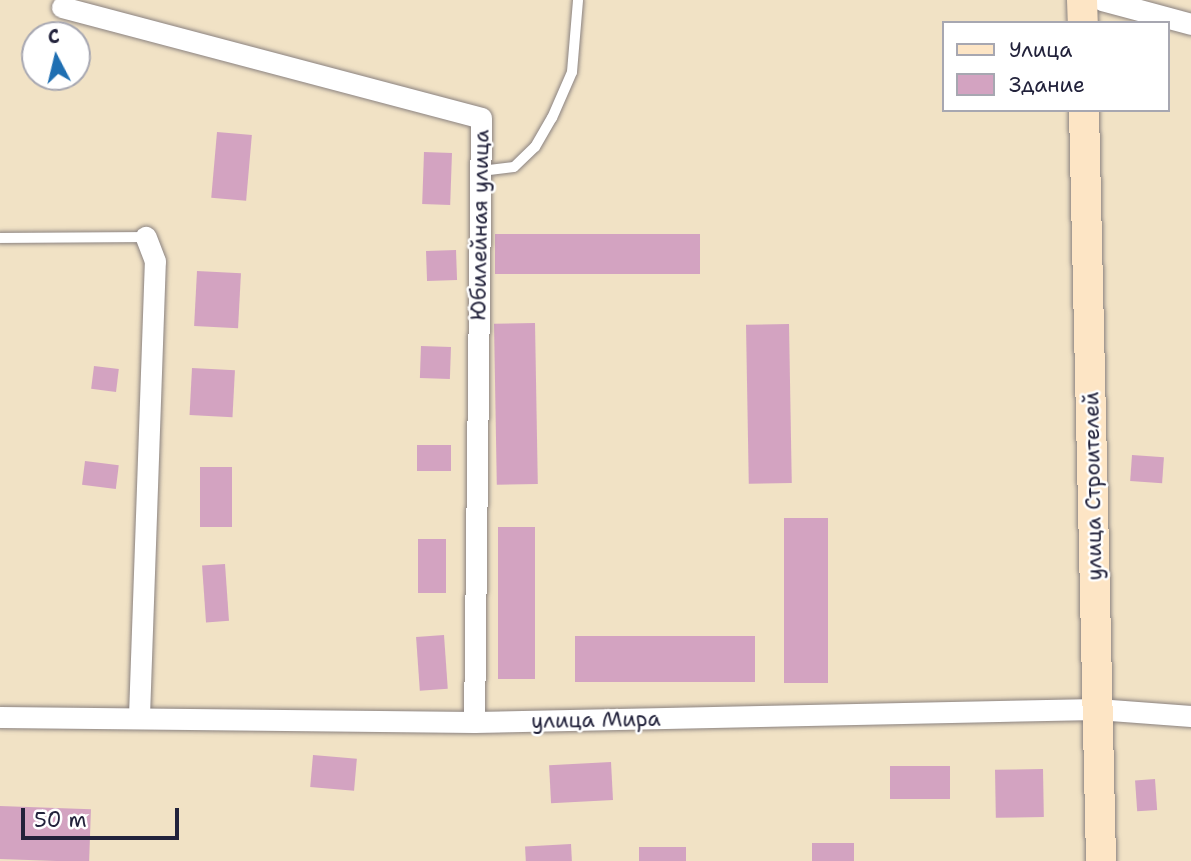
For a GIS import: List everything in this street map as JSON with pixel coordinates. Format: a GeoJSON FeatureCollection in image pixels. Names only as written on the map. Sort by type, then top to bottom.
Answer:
{"type":"FeatureCollection","features":[{"type":"Feature","properties":{"kind":"street"},"geometry":{"type":"LineString","coordinates":[[1082,0],[1083,21]]}},
{"type":"Feature","properties":{"kind":"street"},"geometry":{"type":"LineString","coordinates":[[1102,0],[1191,24]]}},
{"type":"Feature","properties":{"kind":"street","name":"Юбилейная улица"},"geometry":{"type":"LineString","coordinates":[[62,7],[481,118],[474,722]]}},
{"type":"Feature","properties":{"kind":"street","name":"улица Строителей"},"geometry":{"type":"LineString","coordinates":[[1084,112],[1101,861]]}},
{"type":"Feature","properties":{"kind":"street"},"geometry":{"type":"LineString","coordinates":[[139,716],[155,261],[146,237]]}},
{"type":"Feature","properties":{"kind":"street","name":"улица Мира"},"geometry":{"type":"LineString","coordinates":[[0,717],[139,716],[474,722],[1097,709],[1191,716]]}},
{"type":"Feature","properties":{"kind":"lane"},"geometry":{"type":"LineString","coordinates":[[481,171],[514,167],[535,148],[552,118],[572,72],[578,0]]}},
{"type":"Feature","properties":{"kind":"lane"},"geometry":{"type":"LineString","coordinates":[[0,238],[146,237]]}},
{"type":"Feature","properties":{"kind":"building"},"geometry":{"type":"Polygon","coordinates":[[[217,132],[252,135],[246,201],[211,198],[217,132]]]}},
{"type":"Feature","properties":{"kind":"building"},"geometry":{"type":"Polygon","coordinates":[[[424,152],[452,153],[450,205],[422,204],[424,152]]]}},
{"type":"Feature","properties":{"kind":"building"},"geometry":{"type":"Polygon","coordinates":[[[495,234],[700,234],[700,274],[495,274],[495,234]]]}},
{"type":"Feature","properties":{"kind":"building"},"geometry":{"type":"Polygon","coordinates":[[[456,250],[457,280],[427,281],[426,251],[456,250]]]}},
{"type":"Feature","properties":{"kind":"building"},"geometry":{"type":"Polygon","coordinates":[[[197,271],[241,273],[238,328],[194,326],[197,271]]]}},
{"type":"Feature","properties":{"kind":"building"},"geometry":{"type":"Polygon","coordinates":[[[535,323],[538,484],[497,485],[494,324],[535,323]]]}},
{"type":"Feature","properties":{"kind":"building"},"geometry":{"type":"Polygon","coordinates":[[[789,324],[792,483],[749,484],[746,325],[789,324]]]}},
{"type":"Feature","properties":{"kind":"building"},"geometry":{"type":"Polygon","coordinates":[[[421,346],[451,347],[450,379],[420,378],[421,346]]]}},
{"type":"Feature","properties":{"kind":"building"},"geometry":{"type":"Polygon","coordinates":[[[94,366],[119,369],[116,392],[91,389],[94,366]]]}},
{"type":"Feature","properties":{"kind":"building"},"geometry":{"type":"Polygon","coordinates":[[[192,368],[235,370],[232,417],[190,415],[192,368]]]}},
{"type":"Feature","properties":{"kind":"building"},"geometry":{"type":"Polygon","coordinates":[[[417,445],[451,445],[451,471],[417,471],[417,445]]]}},
{"type":"Feature","properties":{"kind":"building"},"geometry":{"type":"Polygon","coordinates":[[[1132,455],[1164,457],[1162,483],[1130,481],[1132,455]]]}},
{"type":"Feature","properties":{"kind":"building"},"geometry":{"type":"Polygon","coordinates":[[[85,461],[119,465],[116,489],[82,485],[85,461]]]}},
{"type":"Feature","properties":{"kind":"building"},"geometry":{"type":"Polygon","coordinates":[[[200,467],[232,467],[232,527],[200,527],[200,467]]]}},
{"type":"Feature","properties":{"kind":"building"},"geometry":{"type":"Polygon","coordinates":[[[784,518],[828,518],[828,683],[784,683],[784,518]]]}},
{"type":"Feature","properties":{"kind":"building"},"geometry":{"type":"Polygon","coordinates":[[[498,527],[535,527],[535,679],[498,679],[498,527]]]}},
{"type":"Feature","properties":{"kind":"building"},"geometry":{"type":"Polygon","coordinates":[[[418,539],[446,539],[446,593],[418,593],[418,539]]]}},
{"type":"Feature","properties":{"kind":"building"},"geometry":{"type":"Polygon","coordinates":[[[225,564],[229,621],[206,622],[202,566],[225,564]]]}},
{"type":"Feature","properties":{"kind":"building"},"geometry":{"type":"Polygon","coordinates":[[[444,635],[448,689],[420,691],[416,637],[444,635]]]}},
{"type":"Feature","properties":{"kind":"building"},"geometry":{"type":"Polygon","coordinates":[[[575,636],[755,636],[755,682],[575,682],[575,636]]]}},
{"type":"Feature","properties":{"kind":"building"},"geometry":{"type":"Polygon","coordinates":[[[313,755],[357,759],[354,791],[310,787],[313,755]]]}},
{"type":"Feature","properties":{"kind":"building"},"geometry":{"type":"Polygon","coordinates":[[[611,762],[613,800],[551,803],[549,765],[611,762]]]}},
{"type":"Feature","properties":{"kind":"building"},"geometry":{"type":"Polygon","coordinates":[[[890,766],[950,766],[950,799],[890,799],[890,766]]]}},
{"type":"Feature","properties":{"kind":"building"},"geometry":{"type":"Polygon","coordinates":[[[1043,769],[1044,817],[996,818],[995,770],[1043,769]]]}},
{"type":"Feature","properties":{"kind":"building"},"geometry":{"type":"Polygon","coordinates":[[[1155,779],[1157,810],[1137,811],[1135,780],[1155,779]]]}},
{"type":"Feature","properties":{"kind":"building"},"geometry":{"type":"Polygon","coordinates":[[[0,806],[91,809],[89,861],[0,859],[0,806]]]}},
{"type":"Feature","properties":{"kind":"building"},"geometry":{"type":"Polygon","coordinates":[[[812,843],[854,843],[854,861],[812,861],[812,843]]]}},
{"type":"Feature","properties":{"kind":"building"},"geometry":{"type":"Polygon","coordinates":[[[571,844],[572,861],[526,861],[525,846],[571,844]]]}},
{"type":"Feature","properties":{"kind":"building"},"geometry":{"type":"Polygon","coordinates":[[[639,847],[686,847],[686,861],[639,861],[639,847]]]}}]}
